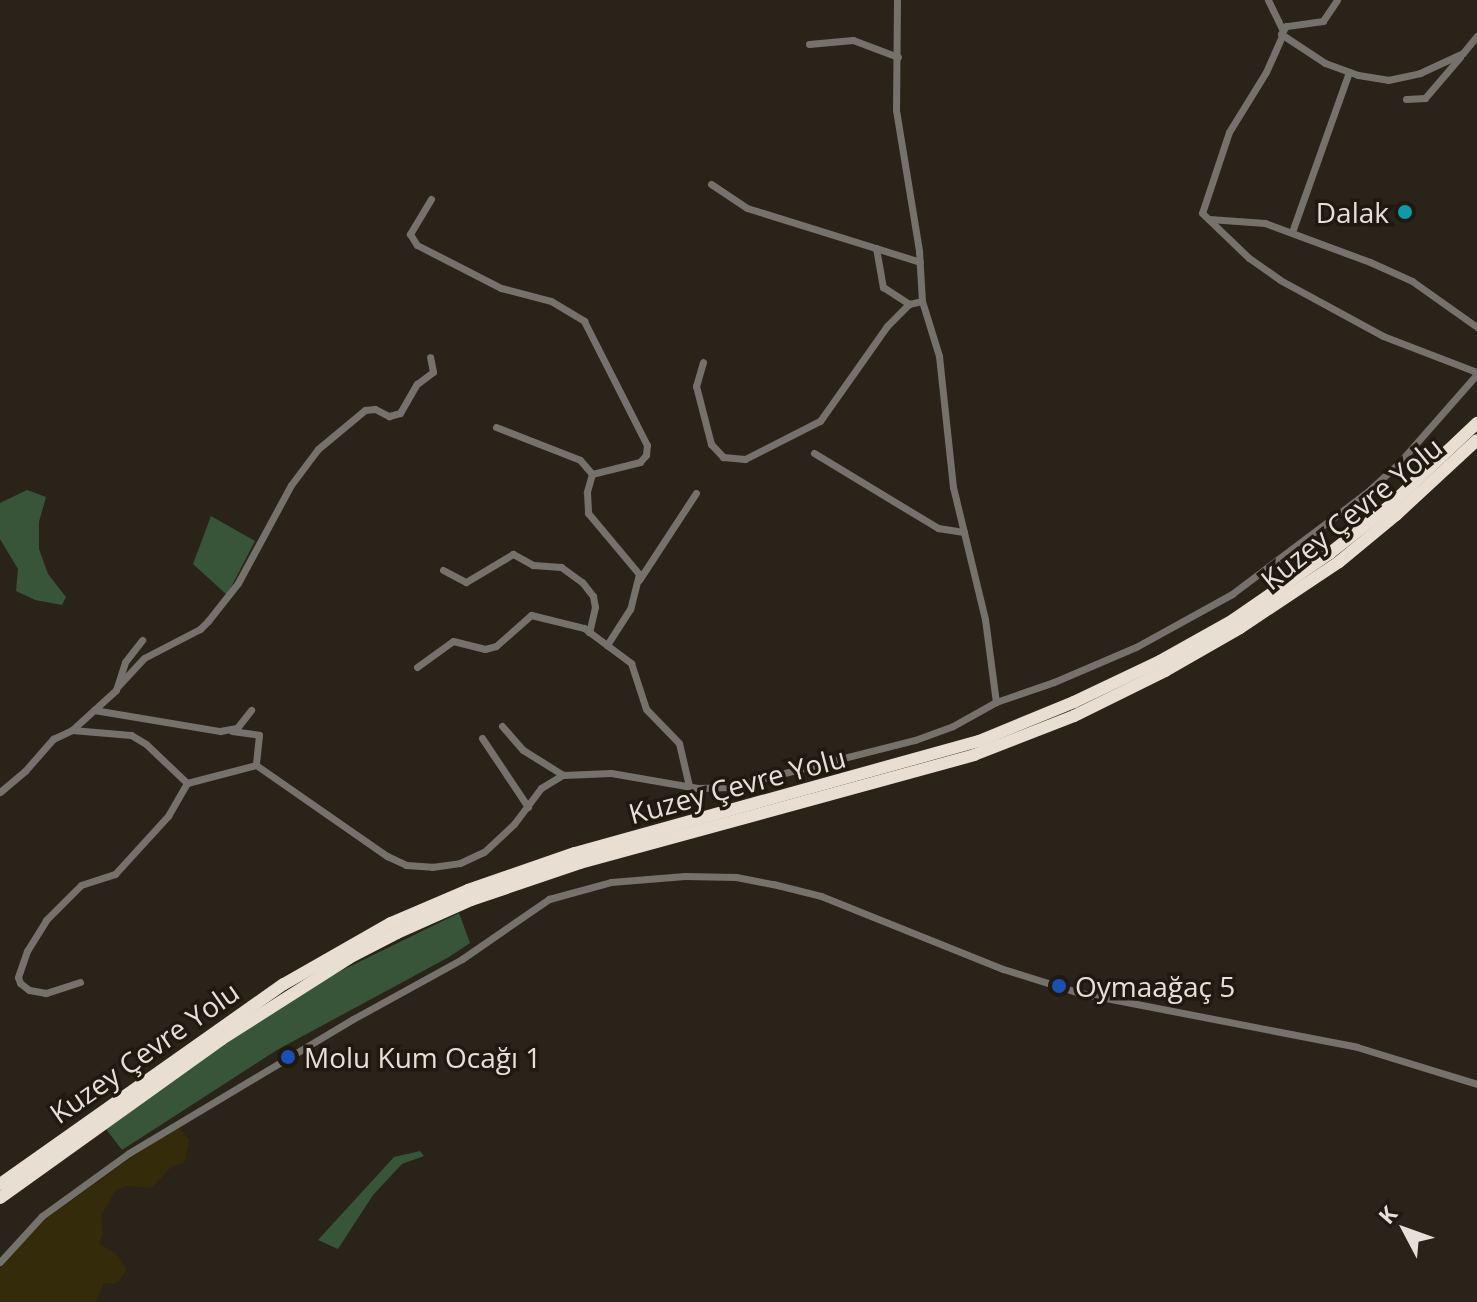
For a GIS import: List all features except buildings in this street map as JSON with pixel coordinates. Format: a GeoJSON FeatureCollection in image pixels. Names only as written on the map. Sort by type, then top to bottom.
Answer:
{"type":"FeatureCollection","features":[{"type":"Feature","properties":{"kind":"highway","name":"Kuzey Çevre Yolu"},"geometry":{"type":"LineString","coordinates":[[0,1184],[273,991],[391,923],[468,890],[575,853],[979,741],[1074,702],[1160,661],[1233,620],[1330,553],[1387,508],[1449,451],[1477,420]]}},
{"type":"Feature","properties":{"kind":"highway","name":"Kuzey Çevre Yolu"},"geometry":{"type":"LineString","coordinates":[[0,1198],[245,1024],[349,958],[397,933],[471,900],[552,872],[928,770],[1074,716],[1165,671],[1240,628],[1339,562],[1396,515],[1477,440]]}},
{"type":"Feature","properties":{"kind":"highway"},"geometry":{"type":"LineString","coordinates":[[1396,515],[1477,448]]}},
{"type":"Feature","properties":{"kind":"street"},"geometry":{"type":"LineString","coordinates":[[897,0],[896,110],[920,262],[922,301],[941,365],[950,469],[985,619],[996,702]]}},
{"type":"Feature","properties":{"kind":"street"},"geometry":{"type":"LineString","coordinates":[[1268,0],[1282,33],[1325,63],[1349,72],[1396,79],[1463,53]]}},
{"type":"Feature","properties":{"kind":"street"},"geometry":{"type":"LineString","coordinates":[[1282,33],[1320,22],[1337,0]]}},
{"type":"Feature","properties":{"kind":"street"},"geometry":{"type":"LineString","coordinates":[[256,765],[393,860],[413,866],[451,865],[476,857],[505,834],[541,788],[563,775],[626,774],[689,786],[739,786],[915,740],[960,723],[996,702],[1054,682],[1136,647],[1253,580],[1374,486],[1477,373],[1383,336],[1280,280],[1249,258],[1202,213],[1229,132],[1266,72],[1282,33]]}},
{"type":"Feature","properties":{"kind":"street"},"geometry":{"type":"LineString","coordinates":[[1406,99],[1418,101],[1427,96],[1477,36]]}},
{"type":"Feature","properties":{"kind":"street"},"geometry":{"type":"LineString","coordinates":[[809,44],[853,40],[898,57]]}},
{"type":"Feature","properties":{"kind":"street"},"geometry":{"type":"LineString","coordinates":[[1292,232],[1349,72]]}},
{"type":"Feature","properties":{"kind":"street"},"geometry":{"type":"LineString","coordinates":[[711,184],[747,208],[920,262]]}},
{"type":"Feature","properties":{"kind":"street"},"geometry":{"type":"LineString","coordinates":[[431,199],[410,234],[417,245],[501,288],[551,301],[584,321],[647,448],[640,462],[592,474]]}},
{"type":"Feature","properties":{"kind":"street"},"geometry":{"type":"LineString","coordinates":[[1208,219],[1252,220],[1292,232],[1398,274],[1477,327]]}},
{"type":"Feature","properties":{"kind":"street"},"geometry":{"type":"LineString","coordinates":[[876,248],[883,287],[909,304]]}},
{"type":"Feature","properties":{"kind":"street"},"geometry":{"type":"LineString","coordinates":[[703,362],[696,386],[711,444],[723,457],[745,459],[806,431],[826,416],[887,326],[909,304],[922,301]]}},
{"type":"Feature","properties":{"kind":"street"},"geometry":{"type":"LineString","coordinates":[[0,792],[25,771],[53,739],[72,730],[94,710],[144,658],[200,629],[208,621],[238,583],[283,498],[309,461],[365,410],[375,409],[391,416],[400,413],[417,384],[433,372],[430,357]]}},
{"type":"Feature","properties":{"kind":"street"},"geometry":{"type":"LineString","coordinates":[[496,427],[580,460],[592,474]]}},
{"type":"Feature","properties":{"kind":"street"},"geometry":{"type":"LineString","coordinates":[[814,453],[938,528],[964,532]]}},
{"type":"Feature","properties":{"kind":"street"},"geometry":{"type":"LineString","coordinates":[[592,474],[586,497],[588,513],[635,566],[639,580]]}},
{"type":"Feature","properties":{"kind":"street"},"geometry":{"type":"LineString","coordinates":[[607,645],[630,609],[639,580],[696,493]]}},
{"type":"Feature","properties":{"kind":"street"},"geometry":{"type":"LineString","coordinates":[[443,570],[466,582],[511,554],[533,565],[561,567],[582,582],[593,596],[595,607],[589,632]]}},
{"type":"Feature","properties":{"kind":"street"},"geometry":{"type":"LineString","coordinates":[[417,667],[453,641],[485,649],[496,646],[533,614],[589,632],[631,663],[646,709],[679,743],[689,786]]}},
{"type":"Feature","properties":{"kind":"street"},"geometry":{"type":"LineString","coordinates":[[118,686],[125,662],[142,640]]}},
{"type":"Feature","properties":{"kind":"street"},"geometry":{"type":"LineString","coordinates":[[94,710],[140,715],[179,726],[259,735],[256,765]]}},
{"type":"Feature","properties":{"kind":"street"},"geometry":{"type":"LineString","coordinates":[[232,731],[244,722],[251,710]]}},
{"type":"Feature","properties":{"kind":"street"},"geometry":{"type":"LineString","coordinates":[[502,726],[523,750],[563,775]]}},
{"type":"Feature","properties":{"kind":"street"},"geometry":{"type":"LineString","coordinates":[[72,730],[131,735],[146,744],[187,783]]}},
{"type":"Feature","properties":{"kind":"street"},"geometry":{"type":"LineString","coordinates":[[482,738],[528,807]]}},
{"type":"Feature","properties":{"kind":"street"},"geometry":{"type":"LineString","coordinates":[[80,982],[40,993],[24,988],[18,977],[33,941],[54,911],[81,885],[115,874],[168,816],[187,783],[256,765]]}},
{"type":"Feature","properties":{"kind":"street"},"geometry":{"type":"LineString","coordinates":[[0,1262],[42,1216],[129,1153],[353,1019],[462,959],[549,899],[611,882],[685,876],[736,877],[773,884],[821,896],[1003,969],[1080,993],[1357,1047],[1477,1084]]}},
{"type":"Feature","properties":{"kind":"green space"},"geometry":{"type":"Polygon","coordinates":[[[27,490],[46,497],[39,522],[39,549],[48,574],[66,597],[62,605],[35,600],[16,591],[18,569],[0,539],[0,503],[27,490]]]}},
{"type":"Feature","properties":{"kind":"green space"},"geometry":{"type":"Polygon","coordinates":[[[211,516],[255,541],[227,595],[193,564],[211,516]]]}},
{"type":"Feature","properties":{"kind":"green space"},"geometry":{"type":"Polygon","coordinates":[[[459,913],[470,943],[449,957],[277,1050],[122,1150],[106,1129],[228,1041],[326,978],[459,913]]]}},
{"type":"Feature","properties":{"kind":"green space"},"geometry":{"type":"Polygon","coordinates":[[[420,1151],[424,1156],[402,1164],[373,1195],[338,1249],[318,1240],[394,1157],[420,1151]]]}},
{"type":"Feature","properties":{"kind":"sand"},"geometry":{"type":"Polygon","coordinates":[[[177,1125],[189,1140],[185,1162],[171,1167],[152,1188],[128,1186],[116,1190],[101,1216],[103,1234],[99,1244],[115,1253],[127,1269],[121,1279],[114,1284],[104,1283],[96,1302],[0,1302],[0,1269],[40,1223],[177,1125]]]}},
{"type":"Feature","properties":{"kind":"place","name":"Dalak"},"geometry":{"type":"Point","coordinates":[1405,212]}},
{"type":"Feature","properties":{"kind":"place","name":"Oymaağaç 5"},"geometry":{"type":"Point","coordinates":[1059,986]}},
{"type":"Feature","properties":{"kind":"place","name":"Molu Kum Ocağı 1"},"geometry":{"type":"Point","coordinates":[288,1057]}}]}
